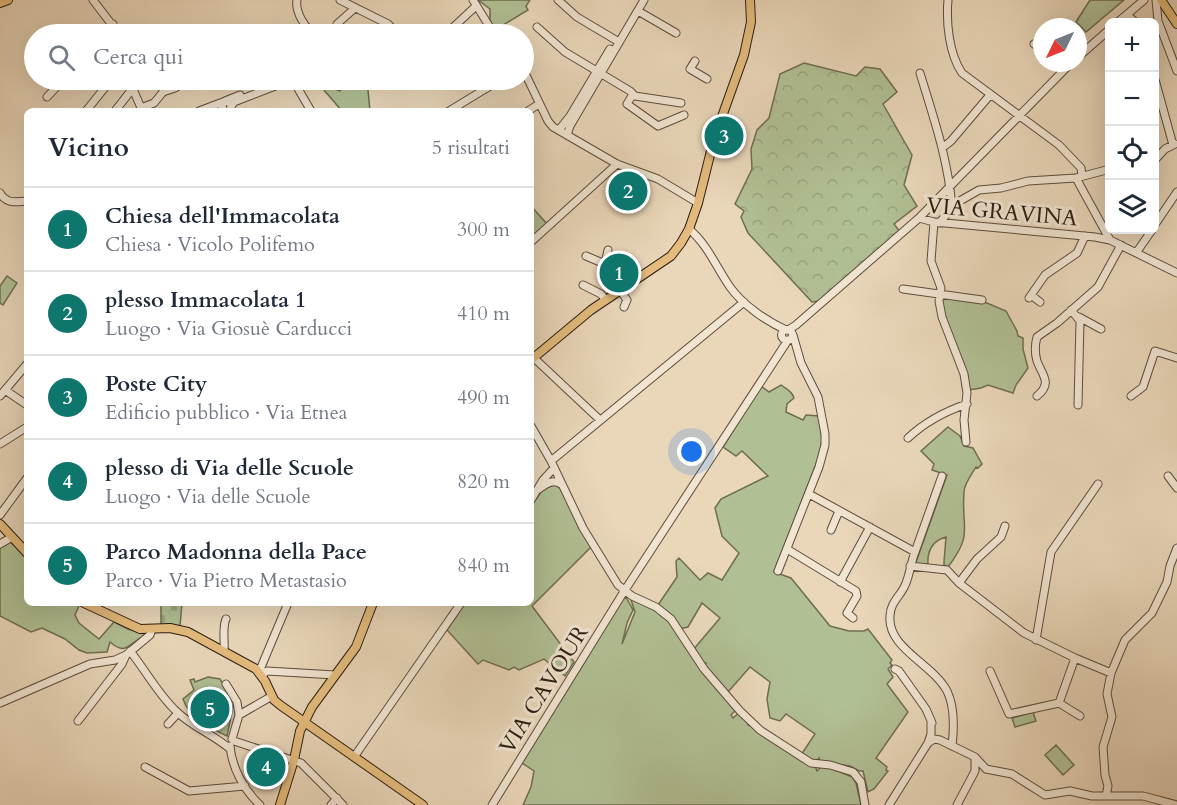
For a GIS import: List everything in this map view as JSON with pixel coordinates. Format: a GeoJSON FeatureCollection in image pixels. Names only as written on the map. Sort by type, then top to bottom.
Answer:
{"type":"FeatureCollection","features":[{"type":"Feature","properties":{"kind":"main road"},"geometry":{"type":"LineString","coordinates":[[0,1],[8,0]]}},
{"type":"Feature","properties":{"kind":"main road"},"geometry":{"type":"LineString","coordinates":[[534,357],[605,299],[670,256],[681,243],[689,229],[698,203],[714,139],[731,94],[750,29],[750,0]]}},
{"type":"Feature","properties":{"kind":"main road"},"geometry":{"type":"LineString","coordinates":[[1161,0],[1173,9],[1177,24]]}},
{"type":"Feature","properties":{"kind":"main road"},"geometry":{"type":"LineString","coordinates":[[5,531],[24,550]]}},
{"type":"Feature","properties":{"kind":"main road"},"geometry":{"type":"LineString","coordinates":[[90,606],[132,626],[182,630],[252,666],[261,674],[279,705],[422,805]]}},
{"type":"Feature","properties":{"kind":"main road"},"geometry":{"type":"LineString","coordinates":[[280,805],[300,731],[312,707],[356,647],[372,606]]}},
{"type":"Feature","properties":{"kind":"street"},"geometry":{"type":"LineString","coordinates":[[93,0],[113,24]]}},
{"type":"Feature","properties":{"kind":"street"},"geometry":{"type":"LineString","coordinates":[[297,0],[296,8],[305,24]]}},
{"type":"Feature","properties":{"kind":"street"},"geometry":{"type":"LineString","coordinates":[[340,0],[388,24]]}},
{"type":"Feature","properties":{"kind":"street"},"geometry":{"type":"LineString","coordinates":[[558,0],[577,17],[617,41]]}},
{"type":"Feature","properties":{"kind":"street"},"geometry":{"type":"LineString","coordinates":[[567,135],[639,0]]}},
{"type":"Feature","properties":{"kind":"street"},"geometry":{"type":"LineString","coordinates":[[617,41],[644,0]]}},
{"type":"Feature","properties":{"kind":"street"},"geometry":{"type":"LineString","coordinates":[[948,0],[949,29],[958,68],[965,76],[1059,146],[1081,168],[1079,177],[1105,230]]}},
{"type":"Feature","properties":{"kind":"street"},"geometry":{"type":"LineString","coordinates":[[1123,18],[1144,0]]}},
{"type":"Feature","properties":{"kind":"street"},"geometry":{"type":"LineString","coordinates":[[1156,0],[1156,18]]}},
{"type":"Feature","properties":{"kind":"street"},"geometry":{"type":"LineString","coordinates":[[455,24],[474,3],[488,24]]}},
{"type":"Feature","properties":{"kind":"street"},"geometry":{"type":"LineString","coordinates":[[337,24],[356,8]]}},
{"type":"Feature","properties":{"kind":"street"},"geometry":{"type":"LineString","coordinates":[[638,10],[676,33]]}},
{"type":"Feature","properties":{"kind":"street"},"geometry":{"type":"LineString","coordinates":[[1126,15],[1130,18]]}},
{"type":"Feature","properties":{"kind":"street"},"geometry":{"type":"LineString","coordinates":[[537,27],[560,48],[635,96],[681,103]]}},
{"type":"Feature","properties":{"kind":"street"},"geometry":{"type":"LineString","coordinates":[[1159,29],[1177,71]]}},
{"type":"Feature","properties":{"kind":"street"},"geometry":{"type":"LineString","coordinates":[[1087,50],[1105,36]]}},
{"type":"Feature","properties":{"kind":"street"},"geometry":{"type":"LineString","coordinates":[[695,61],[690,69],[707,79]]}},
{"type":"Feature","properties":{"kind":"street"},"geometry":{"type":"LineString","coordinates":[[559,130],[599,72]]}},
{"type":"Feature","properties":{"kind":"street"},"geometry":{"type":"LineString","coordinates":[[918,218],[1060,72]]}},
{"type":"Feature","properties":{"kind":"street"},"geometry":{"type":"LineString","coordinates":[[920,73],[942,148],[952,207]]}},
{"type":"Feature","properties":{"kind":"street"},"geometry":{"type":"LineString","coordinates":[[47,97],[54,90]]}},
{"type":"Feature","properties":{"kind":"street"},"geometry":{"type":"LineString","coordinates":[[89,108],[103,90]]}},
{"type":"Feature","properties":{"kind":"street"},"geometry":{"type":"LineString","coordinates":[[118,108],[132,90]]}},
{"type":"Feature","properties":{"kind":"street"},"geometry":{"type":"LineString","coordinates":[[134,90],[141,108]]}},
{"type":"Feature","properties":{"kind":"street"},"geometry":{"type":"LineString","coordinates":[[143,108],[153,103],[166,90]]}},
{"type":"Feature","properties":{"kind":"street"},"geometry":{"type":"LineString","coordinates":[[230,106],[261,90]]}},
{"type":"Feature","properties":{"kind":"street"},"geometry":{"type":"LineString","coordinates":[[298,90],[309,108]]}},
{"type":"Feature","properties":{"kind":"street"},"geometry":{"type":"LineString","coordinates":[[454,108],[484,90]]}},
{"type":"Feature","properties":{"kind":"street"},"geometry":{"type":"LineString","coordinates":[[533,90],[550,124],[617,164],[658,179],[698,203]]}},
{"type":"Feature","properties":{"kind":"street"},"geometry":{"type":"LineString","coordinates":[[1159,90],[1175,144],[1165,148],[1159,156]]}},
{"type":"Feature","properties":{"kind":"street"},"geometry":{"type":"LineString","coordinates":[[633,94],[627,104],[658,126],[684,115]]}},
{"type":"Feature","properties":{"kind":"street"},"geometry":{"type":"LineString","coordinates":[[942,148],[951,141],[990,95]]}},
{"type":"Feature","properties":{"kind":"street"},"geometry":{"type":"LineString","coordinates":[[533,108],[539,104]]}},
{"type":"Feature","properties":{"kind":"street"},"geometry":{"type":"LineString","coordinates":[[534,239],[617,164]]}},
{"type":"Feature","properties":{"kind":"street"},"geometry":{"type":"LineString","coordinates":[[966,442],[964,420],[968,393],[964,374],[942,317],[939,301],[941,288],[931,261],[937,223],[952,207],[979,190],[1001,188],[1028,181],[1079,177],[1105,170]]}},
{"type":"Feature","properties":{"kind":"street"},"geometry":{"type":"LineString","coordinates":[[1159,219],[1177,192]]}},
{"type":"Feature","properties":{"kind":"street"},"geometry":{"type":"LineString","coordinates":[[1,197],[11,202],[24,201]]}},
{"type":"Feature","properties":{"kind":"street","name":"VIA GRAVINA"},"geometry":{"type":"LineString","coordinates":[[788,335],[796,325],[918,218],[937,223],[1110,240],[1177,273]]}},
{"type":"Feature","properties":{"kind":"street"},"geometry":{"type":"LineString","coordinates":[[689,229],[704,243],[729,285],[744,302],[788,335],[797,347],[801,363],[818,397],[825,434],[824,455],[778,571]]}},
{"type":"Feature","properties":{"kind":"street"},"geometry":{"type":"LineString","coordinates":[[1100,238],[1105,233]]}},
{"type":"Feature","properties":{"kind":"street"},"geometry":{"type":"LineString","coordinates":[[1107,234],[1110,240]]}},
{"type":"Feature","properties":{"kind":"street"},"geometry":{"type":"LineString","coordinates":[[1136,253],[1149,234]]}},
{"type":"Feature","properties":{"kind":"street"},"geometry":{"type":"LineString","coordinates":[[1040,302],[1030,297],[1045,275],[1070,263],[1085,236]]}},
{"type":"Feature","properties":{"kind":"street"},"geometry":{"type":"LineString","coordinates":[[1037,396],[1044,389],[1045,381],[1044,372],[1037,362],[1036,339],[1098,287],[1121,245]]}},
{"type":"Feature","properties":{"kind":"street"},"geometry":{"type":"LineString","coordinates":[[604,264],[608,250]]}},
{"type":"Feature","properties":{"kind":"street"},"geometry":{"type":"LineString","coordinates":[[586,256],[604,264],[613,276],[627,300],[624,307]]}},
{"type":"Feature","properties":{"kind":"street"},"geometry":{"type":"LineString","coordinates":[[583,285],[601,294],[605,299]]}},
{"type":"Feature","properties":{"kind":"street"},"geometry":{"type":"LineString","coordinates":[[903,289],[982,300]]}},
{"type":"Feature","properties":{"kind":"street"},"geometry":{"type":"LineString","coordinates":[[534,496],[553,464],[600,420],[744,302]]}},
{"type":"Feature","properties":{"kind":"street"},"geometry":{"type":"LineString","coordinates":[[1071,310],[1101,329]]}},
{"type":"Feature","properties":{"kind":"street"},"geometry":{"type":"LineString","coordinates":[[1078,405],[1079,317]]}},
{"type":"Feature","properties":{"kind":"street","name":"VIA CAVOUR"},"geometry":{"type":"LineString","coordinates":[[492,805],[625,591],[624,587],[638,570],[788,335]]}},
{"type":"Feature","properties":{"kind":"street"},"geometry":{"type":"LineString","coordinates":[[1131,396],[1143,387],[1155,351],[1177,358]]}},
{"type":"Feature","properties":{"kind":"street"},"geometry":{"type":"LineString","coordinates":[[534,361],[600,420]]}},
{"type":"Feature","properties":{"kind":"street"},"geometry":{"type":"LineString","coordinates":[[24,367],[2,393],[24,404]]}},
{"type":"Feature","properties":{"kind":"street"},"geometry":{"type":"LineString","coordinates":[[908,438],[916,430],[938,417],[967,404]]}},
{"type":"Feature","properties":{"kind":"street"},"geometry":{"type":"LineString","coordinates":[[0,444],[24,429]]}},
{"type":"Feature","properties":{"kind":"street"},"geometry":{"type":"LineString","coordinates":[[534,431],[608,572],[625,591],[656,607],[671,619],[704,669],[736,707],[760,730],[811,763],[830,765],[853,772],[859,778],[866,805]]}},
{"type":"Feature","properties":{"kind":"street"},"geometry":{"type":"LineString","coordinates":[[942,476],[905,586],[892,607],[890,624],[903,648],[926,666],[947,690],[952,711],[952,746]]}},
{"type":"Feature","properties":{"kind":"street"},"geometry":{"type":"LineString","coordinates":[[1168,476],[1177,488]]}},
{"type":"Feature","properties":{"kind":"street"},"geometry":{"type":"LineString","coordinates":[[0,515],[24,481]]}},
{"type":"Feature","properties":{"kind":"street"},"geometry":{"type":"LineString","coordinates":[[538,490],[550,482],[559,481]]}},
{"type":"Feature","properties":{"kind":"street"},"geometry":{"type":"LineString","coordinates":[[1036,640],[1051,552],[1098,484]]}},
{"type":"Feature","properties":{"kind":"street"},"geometry":{"type":"LineString","coordinates":[[809,494],[915,552]]}},
{"type":"Feature","properties":{"kind":"street"},"geometry":{"type":"LineString","coordinates":[[831,530],[839,511]]}},
{"type":"Feature","properties":{"kind":"street"},"geometry":{"type":"LineString","coordinates":[[958,583],[977,559],[1001,537],[1005,526]]}},
{"type":"Feature","properties":{"kind":"street"},"geometry":{"type":"LineString","coordinates":[[840,582],[870,527]]}},
{"type":"Feature","properties":{"kind":"street"},"geometry":{"type":"LineString","coordinates":[[0,544],[5,531]]}},
{"type":"Feature","properties":{"kind":"street"},"geometry":{"type":"LineString","coordinates":[[1106,796],[1108,786],[1103,747],[1112,717],[1107,694],[1111,673],[1125,640],[1152,613],[1167,582],[1177,548]]}},
{"type":"Feature","properties":{"kind":"street"},"geometry":{"type":"LineString","coordinates":[[787,549],[857,593],[858,596],[847,614],[853,618]]}},
{"type":"Feature","properties":{"kind":"street"},"geometry":{"type":"LineString","coordinates":[[910,566],[947,570],[958,583],[1024,633],[1111,673]]}},
{"type":"Feature","properties":{"kind":"street"},"geometry":{"type":"LineString","coordinates":[[261,674],[287,606]]}},
{"type":"Feature","properties":{"kind":"street"},"geometry":{"type":"LineString","coordinates":[[354,757],[459,606]]}},
{"type":"Feature","properties":{"kind":"street"},"geometry":{"type":"LineString","coordinates":[[224,651],[226,619]]}},
{"type":"Feature","properties":{"kind":"street"},"geometry":{"type":"LineString","coordinates":[[0,703],[90,664],[115,660],[128,653],[150,635],[152,629]]}},
{"type":"Feature","properties":{"kind":"street"},"geometry":{"type":"LineString","coordinates":[[128,653],[178,713],[230,744],[294,760],[309,769],[343,805]]}},
{"type":"Feature","properties":{"kind":"street"},"geometry":{"type":"LineString","coordinates":[[78,721],[128,653]]}},
{"type":"Feature","properties":{"kind":"street"},"geometry":{"type":"LineString","coordinates":[[1059,703],[1075,658]]}},
{"type":"Feature","properties":{"kind":"street"},"geometry":{"type":"LineString","coordinates":[[895,669],[899,671],[926,709],[940,740]]}},
{"type":"Feature","properties":{"kind":"street"},"geometry":{"type":"LineString","coordinates":[[990,670],[1009,714],[1059,703],[1080,716]]}},
{"type":"Feature","properties":{"kind":"street"},"geometry":{"type":"LineString","coordinates":[[261,674],[267,671],[335,675]]}},
{"type":"Feature","properties":{"kind":"street"},"geometry":{"type":"LineString","coordinates":[[226,684],[237,702],[239,715],[230,744],[233,765],[245,786],[260,805]]}},
{"type":"Feature","properties":{"kind":"street"},"geometry":{"type":"LineString","coordinates":[[239,715],[272,696]]}},
{"type":"Feature","properties":{"kind":"street"},"geometry":{"type":"LineString","coordinates":[[168,724],[178,713]]}},
{"type":"Feature","properties":{"kind":"street"},"geometry":{"type":"LineString","coordinates":[[889,805],[928,743],[931,734],[931,720]]}},
{"type":"Feature","properties":{"kind":"street"},"geometry":{"type":"LineString","coordinates":[[928,743],[940,740],[972,756],[991,772]]}},
{"type":"Feature","properties":{"kind":"street"},"geometry":{"type":"LineString","coordinates":[[957,805],[976,767],[972,756]]}},
{"type":"Feature","properties":{"kind":"street"},"geometry":{"type":"LineString","coordinates":[[145,767],[189,792],[245,786]]}},
{"type":"Feature","properties":{"kind":"street"},"geometry":{"type":"LineString","coordinates":[[970,781],[980,773],[1012,774],[1045,795],[1070,791],[1087,795],[1143,796],[1177,804]]}},
{"type":"Feature","properties":{"kind":"street"},"geometry":{"type":"LineString","coordinates":[[331,805],[337,798]]}},
{"type":"Feature","properties":{"kind":"green space"},"geometry":{"type":"Polygon","coordinates":[[[478,0],[530,0],[526,6],[528,10],[505,24],[492,24],[490,9],[478,0]]]}},
{"type":"Feature","properties":{"kind":"green space"},"geometry":{"type":"Polygon","coordinates":[[[1090,0],[1124,0],[1087,31],[1087,18],[1079,18],[1090,0]]]}},
{"type":"Feature","properties":{"kind":"green space"},"geometry":{"type":"Polygon","coordinates":[[[804,63],[856,76],[865,67],[880,69],[897,92],[883,104],[912,155],[904,185],[917,206],[894,224],[900,232],[820,301],[812,302],[748,233],[741,217],[744,211],[735,204],[752,169],[751,149],[757,130],[769,118],[780,74],[804,63]]]}},
{"type":"Feature","properties":{"kind":"green space"},"geometry":{"type":"Polygon","coordinates":[[[324,90],[368,90],[370,108],[339,108],[324,90]]]}},
{"type":"Feature","properties":{"kind":"green space"},"geometry":{"type":"Polygon","coordinates":[[[534,209],[547,224],[534,235],[534,209]]]}},
{"type":"Feature","properties":{"kind":"green space"},"geometry":{"type":"Polygon","coordinates":[[[7,276],[17,283],[3,305],[0,303],[0,286],[7,276]]]}},
{"type":"Feature","properties":{"kind":"green space"},"geometry":{"type":"Polygon","coordinates":[[[944,297],[987,303],[1006,311],[1018,336],[1023,338],[1023,349],[1028,368],[1013,393],[988,385],[969,390],[940,304],[944,297]]]}},
{"type":"Feature","properties":{"kind":"green space"},"geometry":{"type":"Polygon","coordinates":[[[781,385],[791,392],[794,398],[787,404],[786,412],[803,420],[806,415],[819,416],[822,438],[820,454],[774,572],[791,578],[830,626],[849,631],[868,629],[892,660],[890,663],[892,665],[888,669],[893,677],[887,684],[908,712],[876,758],[887,767],[888,771],[874,789],[868,792],[863,771],[850,766],[820,762],[819,758],[816,762],[801,755],[815,734],[786,714],[780,721],[770,718],[767,699],[770,682],[750,667],[727,693],[705,666],[706,663],[702,662],[693,650],[720,618],[702,603],[688,627],[679,629],[658,605],[677,577],[676,561],[679,558],[700,580],[708,573],[722,580],[739,553],[722,536],[715,508],[721,499],[768,476],[742,451],[736,456],[723,447],[761,386],[769,392],[781,385]]]}},
{"type":"Feature","properties":{"kind":"green space"},"geometry":{"type":"Polygon","coordinates":[[[948,427],[960,436],[964,446],[973,448],[982,464],[976,467],[964,489],[965,531],[956,556],[948,567],[944,565],[946,537],[932,547],[928,564],[915,565],[947,475],[932,470],[934,464],[921,451],[948,427]]]}},
{"type":"Feature","properties":{"kind":"green space"},"geometry":{"type":"Polygon","coordinates":[[[555,485],[561,489],[592,546],[534,604],[534,502],[544,488],[555,485]]]}},
{"type":"Feature","properties":{"kind":"green space"},"geometry":{"type":"Polygon","coordinates":[[[10,541],[24,556],[24,606],[79,606],[75,615],[79,623],[99,639],[114,622],[144,634],[144,636],[124,648],[110,642],[107,652],[87,653],[42,628],[31,632],[0,616],[0,548],[2,543],[10,541]]]}},
{"type":"Feature","properties":{"kind":"green space"},"geometry":{"type":"Polygon","coordinates":[[[626,597],[633,610],[622,644],[635,612],[630,597],[665,616],[736,710],[731,715],[733,718],[739,713],[748,725],[815,766],[817,771],[821,767],[829,767],[852,777],[856,783],[861,805],[523,805],[531,787],[534,771],[522,763],[588,654],[626,597]]]}},
{"type":"Feature","properties":{"kind":"green space"},"geometry":{"type":"Polygon","coordinates":[[[161,606],[182,606],[180,626],[161,625],[161,606]]]}},
{"type":"Feature","properties":{"kind":"green space"},"geometry":{"type":"Polygon","coordinates":[[[463,606],[532,606],[574,662],[565,676],[544,659],[519,670],[514,667],[509,670],[483,660],[478,664],[447,630],[463,606]]]}},
{"type":"Feature","properties":{"kind":"green space"},"geometry":{"type":"Polygon","coordinates":[[[208,677],[220,679],[234,702],[227,736],[195,718],[183,699],[194,690],[190,680],[194,679],[195,682],[208,677]]]}},
{"type":"Feature","properties":{"kind":"green space"},"geometry":{"type":"Polygon","coordinates":[[[1033,712],[1036,721],[1015,727],[1012,718],[1033,712]]]}},
{"type":"Feature","properties":{"kind":"green space"},"geometry":{"type":"Polygon","coordinates":[[[1056,745],[1074,765],[1063,775],[1045,755],[1056,745]]]}},
{"type":"Feature","properties":{"kind":"place","name":"Poste City"},"geometry":{"type":"Point","coordinates":[724,136]}},
{"type":"Feature","properties":{"kind":"place","name":"plesso Immacolata 1"},"geometry":{"type":"Point","coordinates":[628,191]}},
{"type":"Feature","properties":{"kind":"place","name":"Chiesa dell'Immacolata"},"geometry":{"type":"Point","coordinates":[619,273]}},
{"type":"Feature","properties":{"kind":"place","name":"Parco Madonna della Pace"},"geometry":{"type":"Point","coordinates":[210,709]}},
{"type":"Feature","properties":{"kind":"place","name":"plesso di Via delle Scuole"},"geometry":{"type":"Point","coordinates":[266,767]}}]}
